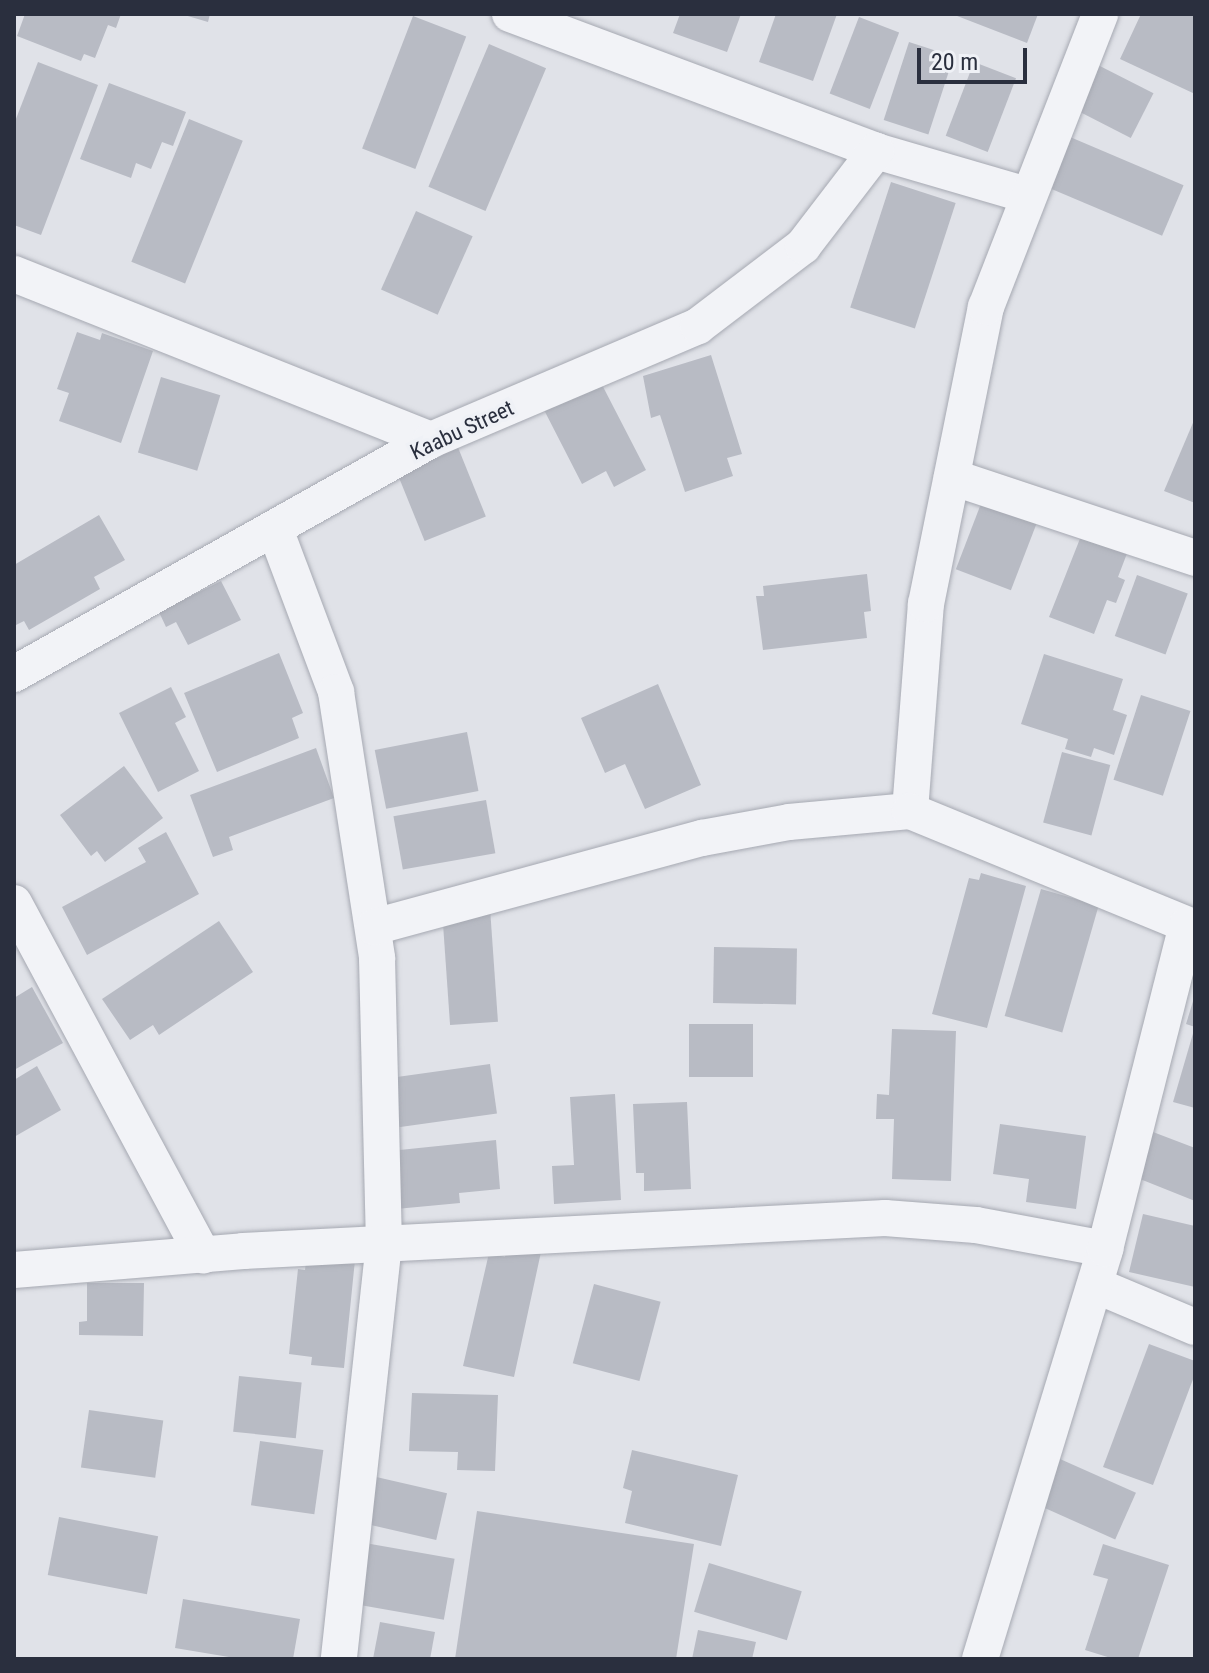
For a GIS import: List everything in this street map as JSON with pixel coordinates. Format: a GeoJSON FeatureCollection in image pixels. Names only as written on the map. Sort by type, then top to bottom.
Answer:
{"type":"FeatureCollection","features":[{"type":"Feature","properties":{"kind":"street"},"geometry":{"type":"LineString","coordinates":[[510,14],[876,151],[1026,195]]}},
{"type":"Feature","properties":{"kind":"street"},"geometry":{"type":"LineString","coordinates":[[910,811],[926,604],[986,307],[1026,195],[1100,14]]}},
{"type":"Feature","properties":{"kind":"street","name":"Kaabu Street"},"geometry":{"type":"LineString","coordinates":[[14,674],[276,532],[431,440],[698,326],[803,246],[876,151]]}},
{"type":"Feature","properties":{"kind":"street"},"geometry":{"type":"LineString","coordinates":[[14,274],[431,440]]}},
{"type":"Feature","properties":{"kind":"street"},"geometry":{"type":"LineString","coordinates":[[952,477],[1195,558]]}},
{"type":"Feature","properties":{"kind":"street"},"geometry":{"type":"LineString","coordinates":[[276,532],[336,692],[374,927],[384,1243],[339,1659]]}},
{"type":"Feature","properties":{"kind":"street"},"geometry":{"type":"LineString","coordinates":[[374,927],[702,838],[789,822],[910,811],[1191,926],[1095,1285],[980,1659]]}},
{"type":"Feature","properties":{"kind":"street"},"geometry":{"type":"LineString","coordinates":[[14,903],[203,1255]]}},
{"type":"Feature","properties":{"kind":"street"},"geometry":{"type":"LineString","coordinates":[[14,1270],[384,1243],[885,1218],[976,1225],[1105,1249]]}},
{"type":"Feature","properties":{"kind":"street"},"geometry":{"type":"LineString","coordinates":[[1095,1285],[1195,1327]]}},
{"type":"Feature","properties":{"kind":"building"},"geometry":{"type":"Polygon","coordinates":[[[25,14],[121,14],[116,28],[108,25],[95,58],[84,54],[81,61],[17,36],[25,14]]]}},
{"type":"Feature","properties":{"kind":"building"},"geometry":{"type":"Polygon","coordinates":[[[181,14],[210,14],[208,22],[181,14]]]}},
{"type":"Feature","properties":{"kind":"building"},"geometry":{"type":"Polygon","coordinates":[[[680,14],[741,14],[727,52],[673,33],[680,14]]]}},
{"type":"Feature","properties":{"kind":"building"},"geometry":{"type":"Polygon","coordinates":[[[776,14],[837,14],[813,81],[759,62],[776,14]]]}},
{"type":"Feature","properties":{"kind":"building"},"geometry":{"type":"Polygon","coordinates":[[[952,14],[1038,14],[1027,43],[952,14]]]}},
{"type":"Feature","properties":{"kind":"building"},"geometry":{"type":"Polygon","coordinates":[[[1141,14],[1195,16],[1195,94],[1120,59],[1141,14]]]}},
{"type":"Feature","properties":{"kind":"building"},"geometry":{"type":"Polygon","coordinates":[[[413,16],[466,36],[415,169],[362,149],[413,16]]]}},
{"type":"Feature","properties":{"kind":"building"},"geometry":{"type":"Polygon","coordinates":[[[859,17],[899,32],[870,109],[830,94],[859,17]]]}},
{"type":"Feature","properties":{"kind":"building"},"geometry":{"type":"Polygon","coordinates":[[[909,42],[954,57],[928,135],[884,120],[909,42]]]}},
{"type":"Feature","properties":{"kind":"building"},"geometry":{"type":"Polygon","coordinates":[[[489,44],[546,68],[486,211],[428,187],[489,44]]]}},
{"type":"Feature","properties":{"kind":"building"},"geometry":{"type":"Polygon","coordinates":[[[38,62],[98,85],[41,235],[14,225],[14,124],[38,62]]]}},
{"type":"Feature","properties":{"kind":"building"},"geometry":{"type":"Polygon","coordinates":[[[974,62],[1016,78],[988,152],[946,136],[974,62]]]}},
{"type":"Feature","properties":{"kind":"building"},"geometry":{"type":"Polygon","coordinates":[[[1092,62],[1153,93],[1131,138],[1069,107],[1092,62]]]}},
{"type":"Feature","properties":{"kind":"building"},"geometry":{"type":"Polygon","coordinates":[[[109,83],[186,112],[173,146],[162,142],[151,169],[136,163],[131,178],[80,159],[109,83]]]}},
{"type":"Feature","properties":{"kind":"building"},"geometry":{"type":"Polygon","coordinates":[[[189,119],[243,141],[185,284],[131,262],[189,119]]]}},
{"type":"Feature","properties":{"kind":"building"},"geometry":{"type":"Polygon","coordinates":[[[1063,134],[1184,185],[1162,236],[1042,185],[1063,134]]]}},
{"type":"Feature","properties":{"kind":"building"},"geometry":{"type":"Polygon","coordinates":[[[891,182],[956,203],[915,329],[850,308],[891,182]]]}},
{"type":"Feature","properties":{"kind":"building"},"geometry":{"type":"Polygon","coordinates":[[[416,211],[473,236],[438,315],[381,290],[416,211]]]}},
{"type":"Feature","properties":{"kind":"building"},"geometry":{"type":"Polygon","coordinates":[[[77,332],[100,340],[102,333],[153,351],[121,443],[59,421],[69,393],[57,389],[77,332]]]}},
{"type":"Feature","properties":{"kind":"building"},"geometry":{"type":"Polygon","coordinates":[[[711,355],[742,454],[727,458],[733,476],[685,492],[660,415],[651,418],[643,376],[711,355]]]}},
{"type":"Feature","properties":{"kind":"building"},"geometry":{"type":"Polygon","coordinates":[[[161,377],[220,395],[197,471],[138,453],[161,377]]]}},
{"type":"Feature","properties":{"kind":"building"},"geometry":{"type":"Polygon","coordinates":[[[598,377],[646,470],[614,487],[606,471],[582,484],[542,406],[598,377]]]}},
{"type":"Feature","properties":{"kind":"building"},"geometry":{"type":"Polygon","coordinates":[[[1195,418],[1195,503],[1164,491],[1195,418]]]}},
{"type":"Feature","properties":{"kind":"building"},"geometry":{"type":"Polygon","coordinates":[[[457,445],[486,516],[425,541],[396,470],[457,445]]]}},
{"type":"Feature","properties":{"kind":"building"},"geometry":{"type":"Polygon","coordinates":[[[982,501],[1037,522],[1011,590],[956,569],[982,501]]]}},
{"type":"Feature","properties":{"kind":"building"},"geometry":{"type":"Polygon","coordinates":[[[99,515],[125,560],[94,577],[100,589],[29,630],[24,621],[14,626],[14,565],[99,515]]]}},
{"type":"Feature","properties":{"kind":"building"},"geometry":{"type":"Polygon","coordinates":[[[1085,526],[1131,543],[1118,577],[1125,580],[1116,603],[1107,600],[1094,634],[1049,617],[1085,526]]]}},
{"type":"Feature","properties":{"kind":"building"},"geometry":{"type":"Polygon","coordinates":[[[867,574],[871,611],[864,612],[867,638],[763,650],[756,596],[764,596],[763,586],[867,574]]]}},
{"type":"Feature","properties":{"kind":"building"},"geometry":{"type":"Polygon","coordinates":[[[1137,575],[1188,593],[1166,655],[1115,636],[1137,575]]]}},
{"type":"Feature","properties":{"kind":"building"},"geometry":{"type":"Polygon","coordinates":[[[221,581],[241,620],[188,645],[176,622],[166,627],[159,612],[221,581]]]}},
{"type":"Feature","properties":{"kind":"building"},"geometry":{"type":"Polygon","coordinates":[[[279,653],[303,713],[292,718],[299,738],[217,772],[184,693],[279,653]]]}},
{"type":"Feature","properties":{"kind":"building"},"geometry":{"type":"Polygon","coordinates":[[[1044,654],[1123,679],[1113,710],[1127,715],[1114,755],[1094,748],[1091,757],[1065,749],[1068,739],[1021,724],[1044,654]]]}},
{"type":"Feature","properties":{"kind":"building"},"geometry":{"type":"Polygon","coordinates":[[[658,684],[701,785],[645,809],[625,764],[605,773],[581,718],[658,684]]]}},
{"type":"Feature","properties":{"kind":"building"},"geometry":{"type":"Polygon","coordinates":[[[171,687],[186,717],[175,723],[199,771],[158,792],[119,713],[171,687]]]}},
{"type":"Feature","properties":{"kind":"building"},"geometry":{"type":"Polygon","coordinates":[[[1141,695],[1190,711],[1163,796],[1113,780],[1141,695]]]}},
{"type":"Feature","properties":{"kind":"building"},"geometry":{"type":"Polygon","coordinates":[[[467,732],[478,791],[386,809],[375,750],[467,732]]]}},
{"type":"Feature","properties":{"kind":"building"},"geometry":{"type":"Polygon","coordinates":[[[316,748],[334,798],[229,837],[233,850],[213,857],[190,795],[316,748]]]}},
{"type":"Feature","properties":{"kind":"building"},"geometry":{"type":"Polygon","coordinates":[[[1062,752],[1110,765],[1091,835],[1043,823],[1062,752]]]}},
{"type":"Feature","properties":{"kind":"building"},"geometry":{"type":"Polygon","coordinates":[[[124,766],[163,818],[105,862],[97,851],[91,856],[60,815],[124,766]]]}},
{"type":"Feature","properties":{"kind":"building"},"geometry":{"type":"Polygon","coordinates":[[[486,800],[495,853],[403,870],[393,816],[486,800]]]}},
{"type":"Feature","properties":{"kind":"building"},"geometry":{"type":"Polygon","coordinates":[[[166,832],[199,894],[87,955],[62,907],[146,862],[138,848],[166,832]]]}},
{"type":"Feature","properties":{"kind":"building"},"geometry":{"type":"Polygon","coordinates":[[[981,873],[1026,886],[987,1028],[932,1014],[969,878],[979,880],[981,873]]]}},
{"type":"Feature","properties":{"kind":"building"},"geometry":{"type":"Polygon","coordinates":[[[1041,889],[1099,906],[1062,1032],[1005,1016],[1041,889]]]}},
{"type":"Feature","properties":{"kind":"building"},"geometry":{"type":"Polygon","coordinates":[[[490,908],[498,1022],[450,1025],[442,911],[490,908]]]}},
{"type":"Feature","properties":{"kind":"building"},"geometry":{"type":"Polygon","coordinates":[[[219,921],[253,972],[159,1035],[153,1025],[130,1040],[102,999],[219,921]]]}},
{"type":"Feature","properties":{"kind":"building"},"geometry":{"type":"Polygon","coordinates":[[[714,947],[797,948],[796,1004],[713,1003],[714,947]]]}},
{"type":"Feature","properties":{"kind":"building"},"geometry":{"type":"Polygon","coordinates":[[[32,987],[63,1043],[14,1070],[14,998],[32,987]]]}},
{"type":"Feature","properties":{"kind":"building"},"geometry":{"type":"Polygon","coordinates":[[[1195,998],[1195,1027],[1186,1024],[1195,998]]]}},
{"type":"Feature","properties":{"kind":"building"},"geometry":{"type":"Polygon","coordinates":[[[689,1024],[753,1024],[753,1077],[689,1077],[689,1024]]]}},
{"type":"Feature","properties":{"kind":"building"},"geometry":{"type":"Polygon","coordinates":[[[892,1029],[956,1031],[951,1181],[892,1179],[894,1119],[876,1119],[877,1094],[889,1095],[892,1029]]]}},
{"type":"Feature","properties":{"kind":"building"},"geometry":{"type":"Polygon","coordinates":[[[1195,1030],[1195,1108],[1173,1102],[1195,1030]]]}},
{"type":"Feature","properties":{"kind":"building"},"geometry":{"type":"Polygon","coordinates":[[[490,1064],[497,1114],[395,1128],[388,1078],[490,1064]]]}},
{"type":"Feature","properties":{"kind":"building"},"geometry":{"type":"Polygon","coordinates":[[[37,1066],[61,1110],[14,1137],[14,1080],[37,1066]]]}},
{"type":"Feature","properties":{"kind":"building"},"geometry":{"type":"Polygon","coordinates":[[[615,1094],[621,1200],[554,1204],[552,1166],[574,1165],[570,1097],[615,1094]]]}},
{"type":"Feature","properties":{"kind":"building"},"geometry":{"type":"Polygon","coordinates":[[[687,1102],[691,1189],[644,1191],[644,1173],[636,1173],[633,1104],[687,1102]]]}},
{"type":"Feature","properties":{"kind":"building"},"geometry":{"type":"Polygon","coordinates":[[[1000,1124],[1086,1136],[1076,1209],[1026,1202],[1029,1179],[993,1174],[1000,1124]]]}},
{"type":"Feature","properties":{"kind":"building"},"geometry":{"type":"Polygon","coordinates":[[[1153,1132],[1195,1148],[1195,1201],[1135,1177],[1153,1132]]]}},
{"type":"Feature","properties":{"kind":"building"},"geometry":{"type":"Polygon","coordinates":[[[496,1140],[500,1189],[459,1193],[460,1203],[396,1209],[390,1151],[496,1140]]]}},
{"type":"Feature","properties":{"kind":"building"},"geometry":{"type":"Polygon","coordinates":[[[1143,1214],[1195,1226],[1195,1287],[1129,1272],[1143,1214]]]}},
{"type":"Feature","properties":{"kind":"building"},"geometry":{"type":"Polygon","coordinates":[[[507,1245],[541,1252],[514,1377],[463,1366],[489,1253],[505,1257],[507,1245]]]}},
{"type":"Feature","properties":{"kind":"building"},"geometry":{"type":"Polygon","coordinates":[[[307,1254],[355,1260],[344,1368],[311,1365],[312,1357],[289,1354],[298,1269],[305,1270],[307,1254]]]}},
{"type":"Feature","properties":{"kind":"building"},"geometry":{"type":"Polygon","coordinates":[[[87,1283],[144,1283],[143,1336],[79,1335],[79,1322],[87,1321],[87,1283]]]}},
{"type":"Feature","properties":{"kind":"building"},"geometry":{"type":"Polygon","coordinates":[[[594,1284],[661,1302],[639,1381],[573,1363],[594,1284]]]}},
{"type":"Feature","properties":{"kind":"building"},"geometry":{"type":"Polygon","coordinates":[[[1149,1344],[1195,1361],[1195,1374],[1153,1485],[1103,1467],[1149,1344]]]}},
{"type":"Feature","properties":{"kind":"building"},"geometry":{"type":"Polygon","coordinates":[[[239,1376],[302,1383],[296,1438],[233,1432],[239,1376]]]}},
{"type":"Feature","properties":{"kind":"building"},"geometry":{"type":"Polygon","coordinates":[[[412,1393],[498,1395],[495,1471],[457,1470],[458,1452],[409,1451],[412,1393]]]}},
{"type":"Feature","properties":{"kind":"building"},"geometry":{"type":"Polygon","coordinates":[[[89,1410],[163,1420],[155,1478],[81,1467],[89,1410]]]}},
{"type":"Feature","properties":{"kind":"building"},"geometry":{"type":"Polygon","coordinates":[[[260,1441],[323,1450],[314,1514],[251,1505],[260,1441]]]}},
{"type":"Feature","properties":{"kind":"building"},"geometry":{"type":"Polygon","coordinates":[[[632,1450],[738,1475],[721,1546],[625,1523],[632,1491],[623,1488],[632,1450]]]}},
{"type":"Feature","properties":{"kind":"building"},"geometry":{"type":"Polygon","coordinates":[[[1051,1455],[1136,1493],[1115,1539],[1030,1502],[1051,1455]]]}},
{"type":"Feature","properties":{"kind":"building"},"geometry":{"type":"Polygon","coordinates":[[[372,1476],[447,1493],[436,1540],[361,1523],[372,1476]]]}},
{"type":"Feature","properties":{"kind":"building"},"geometry":{"type":"Polygon","coordinates":[[[477,1511],[694,1544],[676,1659],[455,1659],[477,1511]]]}},
{"type":"Feature","properties":{"kind":"building"},"geometry":{"type":"Polygon","coordinates":[[[59,1517],[158,1536],[147,1594],[48,1575],[59,1517]]]}},
{"type":"Feature","properties":{"kind":"building"},"geometry":{"type":"Polygon","coordinates":[[[365,1543],[455,1559],[444,1620],[354,1604],[365,1543]]]}},
{"type":"Feature","properties":{"kind":"building"},"geometry":{"type":"Polygon","coordinates":[[[1103,1544],[1169,1565],[1138,1659],[1114,1659],[1085,1650],[1108,1579],[1093,1575],[1103,1544]]]}},
{"type":"Feature","properties":{"kind":"building"},"geometry":{"type":"Polygon","coordinates":[[[709,1563],[802,1591],[787,1640],[694,1612],[709,1563]]]}},
{"type":"Feature","properties":{"kind":"building"},"geometry":{"type":"Polygon","coordinates":[[[183,1599],[300,1619],[293,1659],[241,1659],[175,1648],[183,1599]]]}},
{"type":"Feature","properties":{"kind":"building"},"geometry":{"type":"Polygon","coordinates":[[[380,1622],[435,1632],[430,1659],[373,1659],[380,1622]]]}},
{"type":"Feature","properties":{"kind":"building"},"geometry":{"type":"Polygon","coordinates":[[[698,1630],[756,1642],[752,1659],[692,1659],[698,1630]]]}}]}
